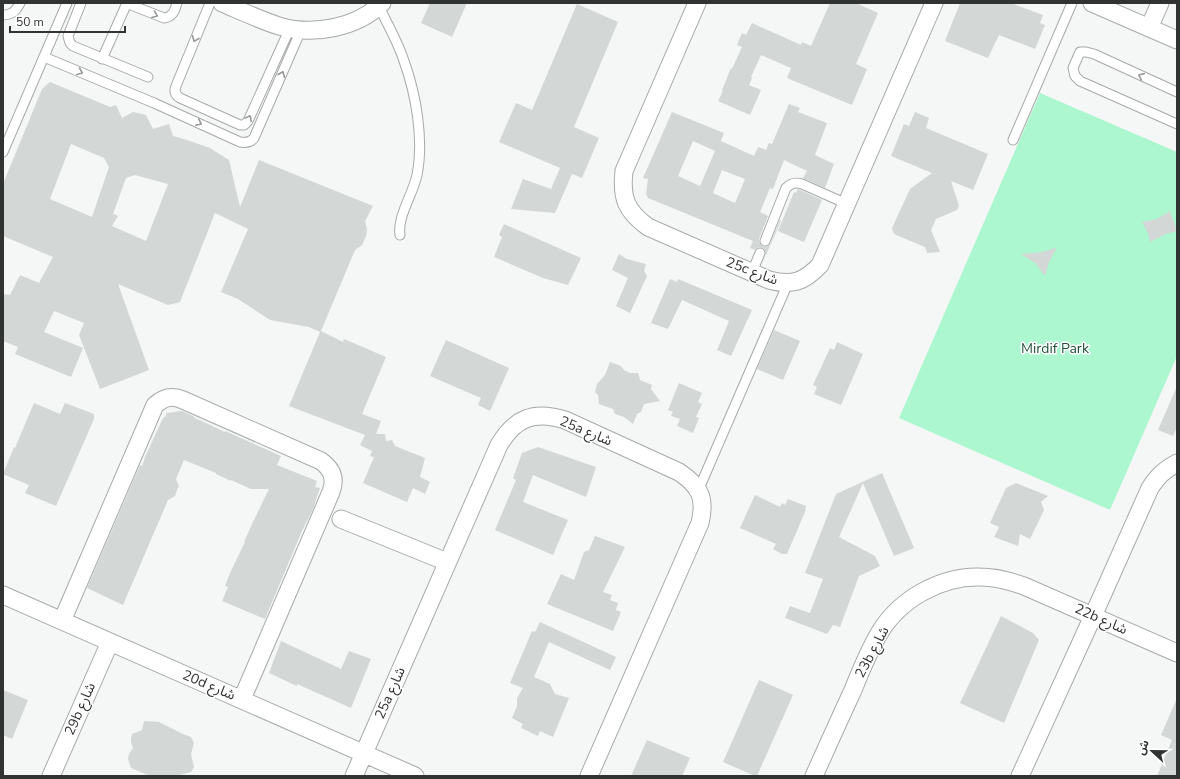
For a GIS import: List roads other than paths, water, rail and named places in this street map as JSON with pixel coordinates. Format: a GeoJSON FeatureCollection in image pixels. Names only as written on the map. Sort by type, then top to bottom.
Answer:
{"type":"FeatureCollection","features":[{"type":"Feature","properties":{"kind":"street"},"geometry":{"type":"LineString","coordinates":[[222,3],[279,26],[295,29],[318,30],[334,28],[350,23],[381,4]]}},
{"type":"Feature","properties":{"kind":"street","name":"25c شارع"},"geometry":{"type":"LineString","coordinates":[[697,3],[624,171],[622,184],[624,197],[638,220],[648,227],[769,280],[788,283],[800,280],[812,274],[820,265],[934,3]]}},
{"type":"Feature","properties":{"kind":"street"},"geometry":{"type":"LineString","coordinates":[[1092,3],[1177,40]]}},
{"type":"Feature","properties":{"kind":"street"},"geometry":{"type":"LineString","coordinates":[[1149,28],[1160,3]]}},
{"type":"Feature","properties":{"kind":"street"},"geometry":{"type":"LineString","coordinates":[[62,621],[155,405],[168,397],[176,397],[183,400],[321,461],[327,465],[334,478],[334,485],[242,699]]}},
{"type":"Feature","properties":{"kind":"street","name":"25a شارع"},"geometry":{"type":"LineString","coordinates":[[354,776],[499,445],[506,434],[515,425],[526,419],[539,416],[552,416],[565,420],[679,472],[690,480],[698,491],[702,501],[700,523],[589,776]]}},
{"type":"Feature","properties":{"kind":"street"},"geometry":{"type":"LineString","coordinates":[[1020,776],[1150,488],[1166,469],[1177,463]]}},
{"type":"Feature","properties":{"kind":"street"},"geometry":{"type":"LineString","coordinates":[[341,519],[447,562]]}},
{"type":"Feature","properties":{"kind":"street","name":"23b شارع"},"geometry":{"type":"LineString","coordinates":[[814,776],[880,631],[895,613],[913,597],[933,586],[956,579],[986,577],[1002,579],[1024,586]]}},
{"type":"Feature","properties":{"kind":"street","name":"22b شارع"},"geometry":{"type":"LineString","coordinates":[[1024,586],[1177,653]]}},
{"type":"Feature","properties":{"kind":"street","name":"20d شارع"},"geometry":{"type":"LineString","coordinates":[[3,595],[415,776]]}},
{"type":"Feature","properties":{"kind":"street","name":"29b شارع"},"geometry":{"type":"LineString","coordinates":[[51,776],[110,642]]}},
{"type":"Feature","properties":{"kind":"lane"},"geometry":{"type":"LineString","coordinates":[[3,14],[8,15],[12,13],[16,10],[20,3]]}},
{"type":"Feature","properties":{"kind":"lane"},"geometry":{"type":"LineString","coordinates":[[3,152],[67,3]]}},
{"type":"Feature","properties":{"kind":"lane"},"geometry":{"type":"LineString","coordinates":[[81,3],[69,33],[69,40],[73,46],[148,77]]}},
{"type":"Feature","properties":{"kind":"lane"},"geometry":{"type":"LineString","coordinates":[[102,59],[127,3],[164,18],[174,12],[178,3]]}},
{"type":"Feature","properties":{"kind":"lane"},"geometry":{"type":"LineString","coordinates":[[210,3],[176,86],[175,93],[180,98],[240,125],[244,125],[248,121],[295,29]]}},
{"type":"Feature","properties":{"kind":"lane"},"geometry":{"type":"LineString","coordinates":[[1013,140],[1072,3]]}},
{"type":"Feature","properties":{"kind":"lane"},"geometry":{"type":"LineString","coordinates":[[381,4],[410,78],[418,123],[419,149],[417,174],[412,192],[400,221],[400,235]]}},
{"type":"Feature","properties":{"kind":"lane"},"geometry":{"type":"LineString","coordinates":[[44,57],[244,143],[254,138],[295,29]]}},
{"type":"Feature","properties":{"kind":"lane"},"geometry":{"type":"LineString","coordinates":[[1177,92],[1094,54],[1086,52],[1080,52],[1072,68],[1075,76],[1080,81],[1177,124]]}},
{"type":"Feature","properties":{"kind":"lane"},"geometry":{"type":"LineString","coordinates":[[765,241],[786,188],[792,183],[796,182],[802,184],[847,204]]}},
{"type":"Feature","properties":{"kind":"lane"},"geometry":{"type":"LineString","coordinates":[[752,272],[760,253]]}},
{"type":"Feature","properties":{"kind":"lane"},"geometry":{"type":"LineString","coordinates":[[698,491],[788,283]]}},
{"type":"Feature","properties":{"kind":"park label","name":"Mirdif Park"},"geometry":{"type":"Point","coordinates":[1055,348]}}]}
